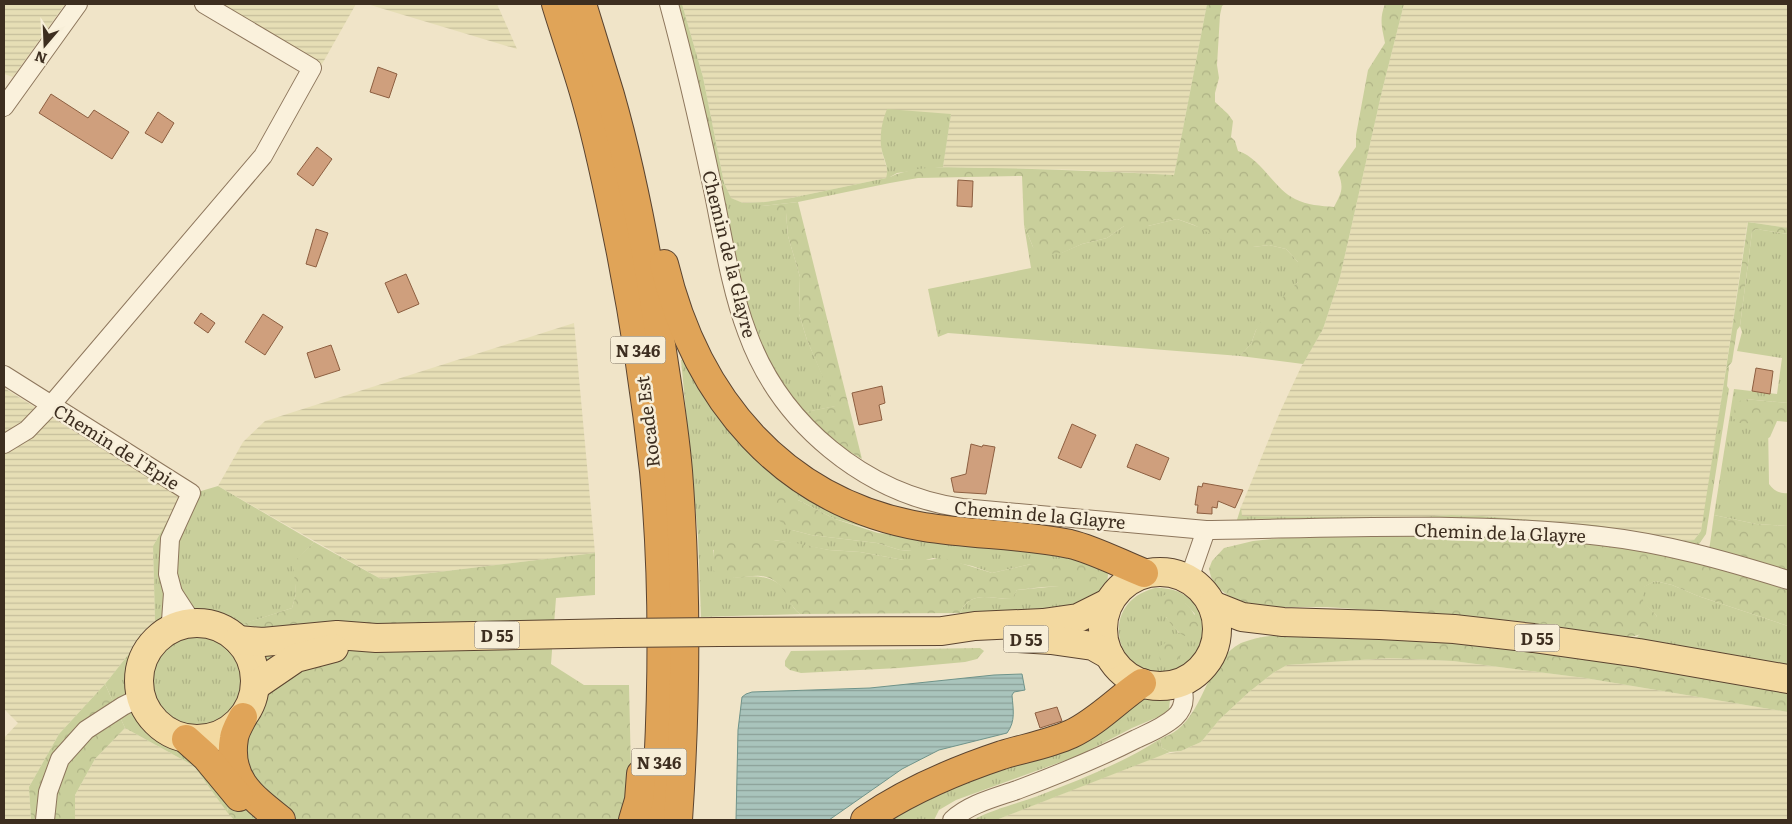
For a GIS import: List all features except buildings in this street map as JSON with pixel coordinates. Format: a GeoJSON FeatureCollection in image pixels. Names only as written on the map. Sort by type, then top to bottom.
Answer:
{"type":"FeatureCollection","features":[{"type":"Feature","properties":{"kind":"highway","name":"Rocade Est"},"geometry":{"type":"LineString","coordinates":[[556,4],[587,104],[613,211],[631,302],[654,472],[661,600],[659,760],[655,820]]}},
{"type":"Feature","properties":{"kind":"highway","name":"Rocade Est"},"geometry":{"type":"LineString","coordinates":[[582,4],[610,97],[629,174],[643,237],[668,387],[682,539],[685,665],[678,820]]}},
{"type":"Feature","properties":{"kind":"highway"},"geometry":{"type":"LineString","coordinates":[[629,174],[649,205],[670,288],[683,327],[699,361],[717,393],[735,418],[756,442],[776,460],[796,475],[826,493],[890,519],[923,527],[1046,539],[1073,545],[1144,573]]}},
{"type":"Feature","properties":{"kind":"highway"},"geometry":{"type":"LineString","coordinates":[[865,820],[904,796],[937,780],[1004,754],[1071,734],[1094,720],[1142,683]]}},
{"type":"Feature","properties":{"kind":"highway"},"geometry":{"type":"LineString","coordinates":[[633,820],[639,800],[646,724],[660,704]]}},
{"type":"Feature","properties":{"kind":"highway"},"geometry":{"type":"LineString","coordinates":[[243,717],[234,737],[234,770],[246,790],[281,820]]}},
{"type":"Feature","properties":{"kind":"highway"},"geometry":{"type":"LineString","coordinates":[[186,738],[206,757],[244,804],[264,820]]}},
{"type":"Feature","properties":{"kind":"main road"},"geometry":{"type":"LineString","coordinates":[[1160,571],[1174,573],[1189,579],[1202,590],[1212,605],[1216,621],[1216,638],[1212,653],[1198,670],[1180,682],[1155,686],[1129,677],[1109,655],[1103,638],[1103,620],[1108,603],[1117,590],[1130,580],[1144,573],[1160,571]]}},
{"type":"Feature","properties":{"kind":"main road","name":"D 55"},"geometry":{"type":"LineString","coordinates":[[942,631],[975,626],[1043,623],[1078,618],[1108,603]]}},
{"type":"Feature","properties":{"kind":"main road","name":"D 55"},"geometry":{"type":"LineString","coordinates":[[1212,605],[1242,617],[1283,622],[1399,626],[1533,638],[1639,653],[1788,680]]}},
{"type":"Feature","properties":{"kind":"main road","name":"D 55"},"geometry":{"type":"LineString","coordinates":[[1212,653],[1246,632],[1283,622]]}},
{"type":"Feature","properties":{"kind":"main road"},"geometry":{"type":"LineString","coordinates":[[196,623],[211,625],[226,631],[238,640],[248,653],[254,669],[255,686],[251,702],[243,717],[232,728],[218,736],[202,739],[186,738],[171,734],[158,724],[147,712],[141,697],[139,679],[142,661],[151,645],[164,633],[181,626],[196,623]]}},
{"type":"Feature","properties":{"kind":"main road","name":"D 55"},"geometry":{"type":"LineString","coordinates":[[238,640],[263,642],[337,635],[376,638],[618,633],[942,631],[978,636],[1085,644],[1093,646],[1109,655]]}},
{"type":"Feature","properties":{"kind":"main road","name":"D 55"},"geometry":{"type":"LineString","coordinates":[[255,686],[296,658],[376,638]]}},
{"type":"Feature","properties":{"kind":"street"},"geometry":{"type":"LineString","coordinates":[[4,107],[78,4]]}},
{"type":"Feature","properties":{"kind":"street"},"geometry":{"type":"LineString","coordinates":[[4,444],[27,430],[51,405],[263,156],[312,68],[204,4]]}},
{"type":"Feature","properties":{"kind":"street","name":"Chemin de la Glayre"},"geometry":{"type":"LineString","coordinates":[[669,4],[690,85],[735,290],[746,331],[766,375],[785,404],[806,428],[842,458],[873,477],[910,494],[936,503],[962,508],[1206,530],[1433,527],[1502,529],[1600,536],[1632,540],[1705,556],[1788,580]]}},
{"type":"Feature","properties":{"kind":"street","name":"Chemin de l'Epie"},"geometry":{"type":"LineString","coordinates":[[4,375],[191,493],[170,539],[168,574],[173,593],[188,616],[196,623]]}},
{"type":"Feature","properties":{"kind":"street"},"geometry":{"type":"LineString","coordinates":[[1189,579],[1206,530]]}},
{"type":"Feature","properties":{"kind":"street","name":"Chemin de l'Epie"},"geometry":{"type":"LineString","coordinates":[[164,633],[170,621],[173,593]]}},
{"type":"Feature","properties":{"kind":"street"},"geometry":{"type":"LineString","coordinates":[[952,820],[971,806],[1062,774],[1160,727],[1176,716],[1180,710],[1184,701],[1184,693],[1180,682]]}},
{"type":"Feature","properties":{"kind":"street"},"geometry":{"type":"LineString","coordinates":[[45,820],[48,792],[60,759],[86,730],[123,706],[141,697]]}},
{"type":"Feature","properties":{"kind":"shaded area"},"geometry":{"type":"Polygon","coordinates":[[[4,4],[65,4],[13,77],[4,74],[4,4]]]}},
{"type":"Feature","properties":{"kind":"shaded area"},"geometry":{"type":"Polygon","coordinates":[[[199,4],[356,4],[317,73],[199,4]]]}},
{"type":"Feature","properties":{"kind":"shaded area"},"geometry":{"type":"Polygon","coordinates":[[[367,4],[497,4],[517,49],[367,4]]]}},
{"type":"Feature","properties":{"kind":"shaded area"},"geometry":{"type":"Polygon","coordinates":[[[682,4],[1207,4],[1174,175],[1081,170],[943,167],[951,114],[881,148],[888,173],[886,178],[791,198],[743,203],[730,198],[724,183],[703,77],[682,4]]]}},
{"type":"Feature","properties":{"kind":"shaded area"},"geometry":{"type":"Polygon","coordinates":[[[1404,4],[1788,4],[1788,228],[1748,222],[1747,225],[1705,511],[1701,531],[1694,540],[1685,541],[1596,525],[1482,516],[1241,516],[1241,507],[1280,412],[1301,367],[1323,329],[1340,277],[1382,91],[1404,4]]]}},
{"type":"Feature","properties":{"kind":"shaded area"},"geometry":{"type":"Polygon","coordinates":[[[574,323],[595,553],[381,579],[218,486],[243,442],[265,421],[574,323]]]}},
{"type":"Feature","properties":{"kind":"shaded area"},"geometry":{"type":"Polygon","coordinates":[[[4,388],[181,497],[153,546],[155,621],[105,684],[59,734],[29,787],[31,820],[4,820],[4,738],[18,723],[4,709],[4,388]]]}},
{"type":"Feature","properties":{"kind":"shaded area"},"geometry":{"type":"Polygon","coordinates":[[[1390,658],[1453,661],[1585,678],[1788,712],[1788,820],[996,820],[1161,755],[1181,751],[1201,742],[1220,719],[1249,692],[1273,673],[1287,665],[1390,658]]]}},
{"type":"Feature","properties":{"kind":"shaded area"},"geometry":{"type":"Polygon","coordinates":[[[125,728],[194,766],[234,820],[75,820],[75,795],[95,759],[125,728]]]}},
{"type":"Feature","properties":{"kind":"green space"},"geometry":{"type":"Polygon","coordinates":[[[676,4],[682,4],[703,77],[724,183],[731,198],[743,203],[791,198],[886,178],[887,170],[881,146],[881,136],[887,109],[951,114],[943,167],[897,173],[890,177],[890,183],[798,202],[762,206],[786,213],[788,236],[800,277],[799,314],[807,340],[836,406],[801,413],[758,345],[743,295],[676,4]]]}},
{"type":"Feature","properties":{"kind":"green space"},"geometry":{"type":"Polygon","coordinates":[[[1207,4],[1225,4],[1222,6],[1220,15],[1217,65],[1219,78],[1215,102],[1233,121],[1231,137],[1235,141],[1238,151],[1246,154],[1280,188],[1295,199],[1309,204],[1334,207],[1341,190],[1338,172],[1356,147],[1356,135],[1368,70],[1385,43],[1382,19],[1385,4],[1404,4],[1382,91],[1340,277],[1323,329],[1303,364],[1240,356],[1251,344],[1256,330],[1266,314],[1298,282],[1298,262],[1286,249],[1269,245],[1235,247],[1194,225],[1177,219],[1148,226],[1124,226],[1107,238],[1082,244],[1062,253],[1040,253],[1033,247],[1024,225],[1022,176],[918,178],[890,183],[890,177],[901,173],[940,167],[1174,175],[1207,4]]]}},
{"type":"Feature","properties":{"kind":"green space"},"geometry":{"type":"Polygon","coordinates":[[[798,202],[862,459],[833,442],[801,413],[835,406],[807,340],[799,314],[800,277],[788,236],[786,213],[767,217],[760,213],[762,206],[798,202]]]}},
{"type":"Feature","properties":{"kind":"green space"},"geometry":{"type":"Polygon","coordinates":[[[1177,219],[1253,247],[1269,245],[1286,249],[1298,262],[1298,282],[1256,330],[1251,344],[1240,356],[948,333],[938,337],[928,289],[1031,268],[1024,225],[1033,247],[1061,253],[1082,244],[1107,238],[1124,226],[1148,226],[1177,219]]]}},
{"type":"Feature","properties":{"kind":"green space"},"geometry":{"type":"Polygon","coordinates":[[[1748,222],[1788,228],[1788,234],[1756,229],[1752,232],[1740,326],[1737,330],[1732,362],[1726,369],[1748,222]]]}},
{"type":"Feature","properties":{"kind":"green space"},"geometry":{"type":"Polygon","coordinates":[[[1756,229],[1788,234],[1788,403],[1744,399],[1739,423],[1768,423],[1769,484],[1777,492],[1788,493],[1788,526],[1756,524],[1714,515],[1734,389],[1777,394],[1782,358],[1737,351],[1742,332],[1740,326],[1752,232],[1756,229]]]}},
{"type":"Feature","properties":{"kind":"green space"},"geometry":{"type":"Polygon","coordinates":[[[687,358],[782,478],[1106,568],[1108,575],[1107,584],[1097,595],[1073,609],[960,613],[964,606],[975,598],[1011,599],[1017,590],[1059,586],[1031,564],[992,573],[972,566],[933,558],[926,560],[904,560],[860,552],[829,550],[775,540],[713,550],[714,561],[734,578],[757,576],[771,579],[782,587],[793,607],[800,614],[701,617],[698,536],[681,360],[687,358]],[[798,500],[792,530],[811,535],[877,543],[900,550],[912,551],[888,534],[835,519],[798,500]]]}},
{"type":"Feature","properties":{"kind":"green space"},"geometry":{"type":"Polygon","coordinates":[[[1729,366],[1727,386],[1729,389],[1706,534],[1697,547],[1236,523],[1241,507],[1242,516],[1482,516],[1596,525],[1685,541],[1694,540],[1701,531],[1726,369],[1729,366]]]}},
{"type":"Feature","properties":{"kind":"green space"},"geometry":{"type":"Polygon","coordinates":[[[1744,399],[1788,403],[1788,422],[1777,421],[1770,437],[1767,439],[1768,424],[1739,423],[1733,418],[1736,403],[1744,399]]]}},
{"type":"Feature","properties":{"kind":"green space"},"geometry":{"type":"Polygon","coordinates":[[[218,486],[314,542],[294,563],[296,594],[292,608],[243,624],[294,633],[297,666],[240,747],[227,812],[194,766],[125,728],[105,684],[155,621],[153,546],[181,497],[218,486]]]}},
{"type":"Feature","properties":{"kind":"green space"},"geometry":{"type":"Polygon","coordinates":[[[775,496],[798,500],[835,519],[878,533],[908,536],[921,545],[912,551],[900,550],[877,543],[811,535],[792,530],[777,519],[773,504],[775,496]]]}},
{"type":"Feature","properties":{"kind":"green space"},"geometry":{"type":"Polygon","coordinates":[[[1714,515],[1756,524],[1788,526],[1788,573],[1709,551],[1714,515]]]}},
{"type":"Feature","properties":{"kind":"green space"},"geometry":{"type":"Polygon","coordinates":[[[1302,536],[1482,536],[1580,543],[1613,546],[1692,559],[1788,586],[1788,626],[1698,596],[1672,585],[1655,581],[1644,587],[1643,601],[1657,616],[1645,631],[1627,637],[1517,621],[1445,615],[1327,607],[1267,607],[1239,604],[1217,587],[1209,569],[1212,561],[1224,548],[1253,541],[1302,536]]]}},
{"type":"Feature","properties":{"kind":"green space"},"geometry":{"type":"Polygon","coordinates":[[[751,537],[904,560],[944,558],[992,573],[1031,564],[1082,563],[1096,570],[1097,580],[1092,585],[1017,590],[1012,599],[975,598],[964,606],[960,613],[800,614],[780,586],[771,579],[760,576],[734,578],[712,570],[716,542],[726,538],[751,537]]]}},
{"type":"Feature","properties":{"kind":"green space"},"geometry":{"type":"Polygon","coordinates":[[[314,542],[381,579],[595,553],[595,595],[556,598],[551,664],[584,685],[629,685],[631,771],[620,820],[234,820],[227,812],[240,747],[294,633],[242,624],[292,608],[296,594],[293,563],[314,542]]]}},
{"type":"Feature","properties":{"kind":"green space"},"geometry":{"type":"Polygon","coordinates":[[[1655,581],[1672,585],[1698,596],[1788,626],[1788,665],[1627,637],[1637,637],[1657,616],[1643,602],[1643,587],[1655,581]]]}},
{"type":"Feature","properties":{"kind":"green space"},"geometry":{"type":"Polygon","coordinates":[[[1155,588],[1170,589],[1188,597],[1198,608],[1203,620],[1203,635],[1198,650],[1188,663],[1171,671],[1153,672],[1138,666],[1127,655],[1120,641],[1119,625],[1124,610],[1136,597],[1155,588]],[[1185,603],[1166,617],[1179,633],[1195,614],[1185,603]]]}},
{"type":"Feature","properties":{"kind":"green space"},"geometry":{"type":"Polygon","coordinates":[[[1164,595],[1170,595],[1182,600],[1194,613],[1198,625],[1195,634],[1184,636],[1171,624],[1162,609],[1160,598],[1164,595]]]}},
{"type":"Feature","properties":{"kind":"green space"},"geometry":{"type":"Polygon","coordinates":[[[1279,635],[1444,640],[1539,650],[1788,691],[1788,712],[1585,678],[1453,661],[1390,658],[1287,665],[1273,673],[1249,692],[1220,719],[1201,742],[1181,751],[1170,752],[1162,748],[1160,739],[1175,731],[1187,720],[1220,661],[1229,651],[1246,641],[1279,635]]]}},
{"type":"Feature","properties":{"kind":"green space"},"geometry":{"type":"Polygon","coordinates":[[[1178,640],[1183,650],[1178,659],[1175,662],[1166,664],[1160,660],[1160,646],[1167,642],[1178,640]]]}},
{"type":"Feature","properties":{"kind":"green space"},"geometry":{"type":"Polygon","coordinates":[[[980,648],[984,651],[977,659],[965,662],[899,668],[801,673],[790,670],[785,666],[785,661],[791,651],[980,648]]]}},
{"type":"Feature","properties":{"kind":"green space"},"geometry":{"type":"Polygon","coordinates":[[[105,684],[125,728],[95,759],[75,795],[75,820],[31,820],[29,787],[59,734],[105,684]]]}},
{"type":"Feature","properties":{"kind":"green space"},"geometry":{"type":"Polygon","coordinates":[[[1141,696],[1167,696],[1170,700],[1169,709],[1165,714],[1132,728],[1080,755],[956,800],[939,810],[934,820],[885,820],[1141,696]]]}},
{"type":"Feature","properties":{"kind":"green space"},"geometry":{"type":"Polygon","coordinates":[[[1160,739],[1162,748],[1170,752],[996,820],[973,820],[1069,784],[1131,756],[1160,739]]]}},
{"type":"Feature","properties":{"kind":"water"},"geometry":{"type":"Polygon","coordinates":[[[1022,674],[1025,690],[1014,692],[1012,695],[1013,719],[1007,733],[939,750],[902,769],[829,820],[736,820],[738,730],[742,697],[746,694],[752,692],[870,688],[994,675],[1022,674]]]}}]}
